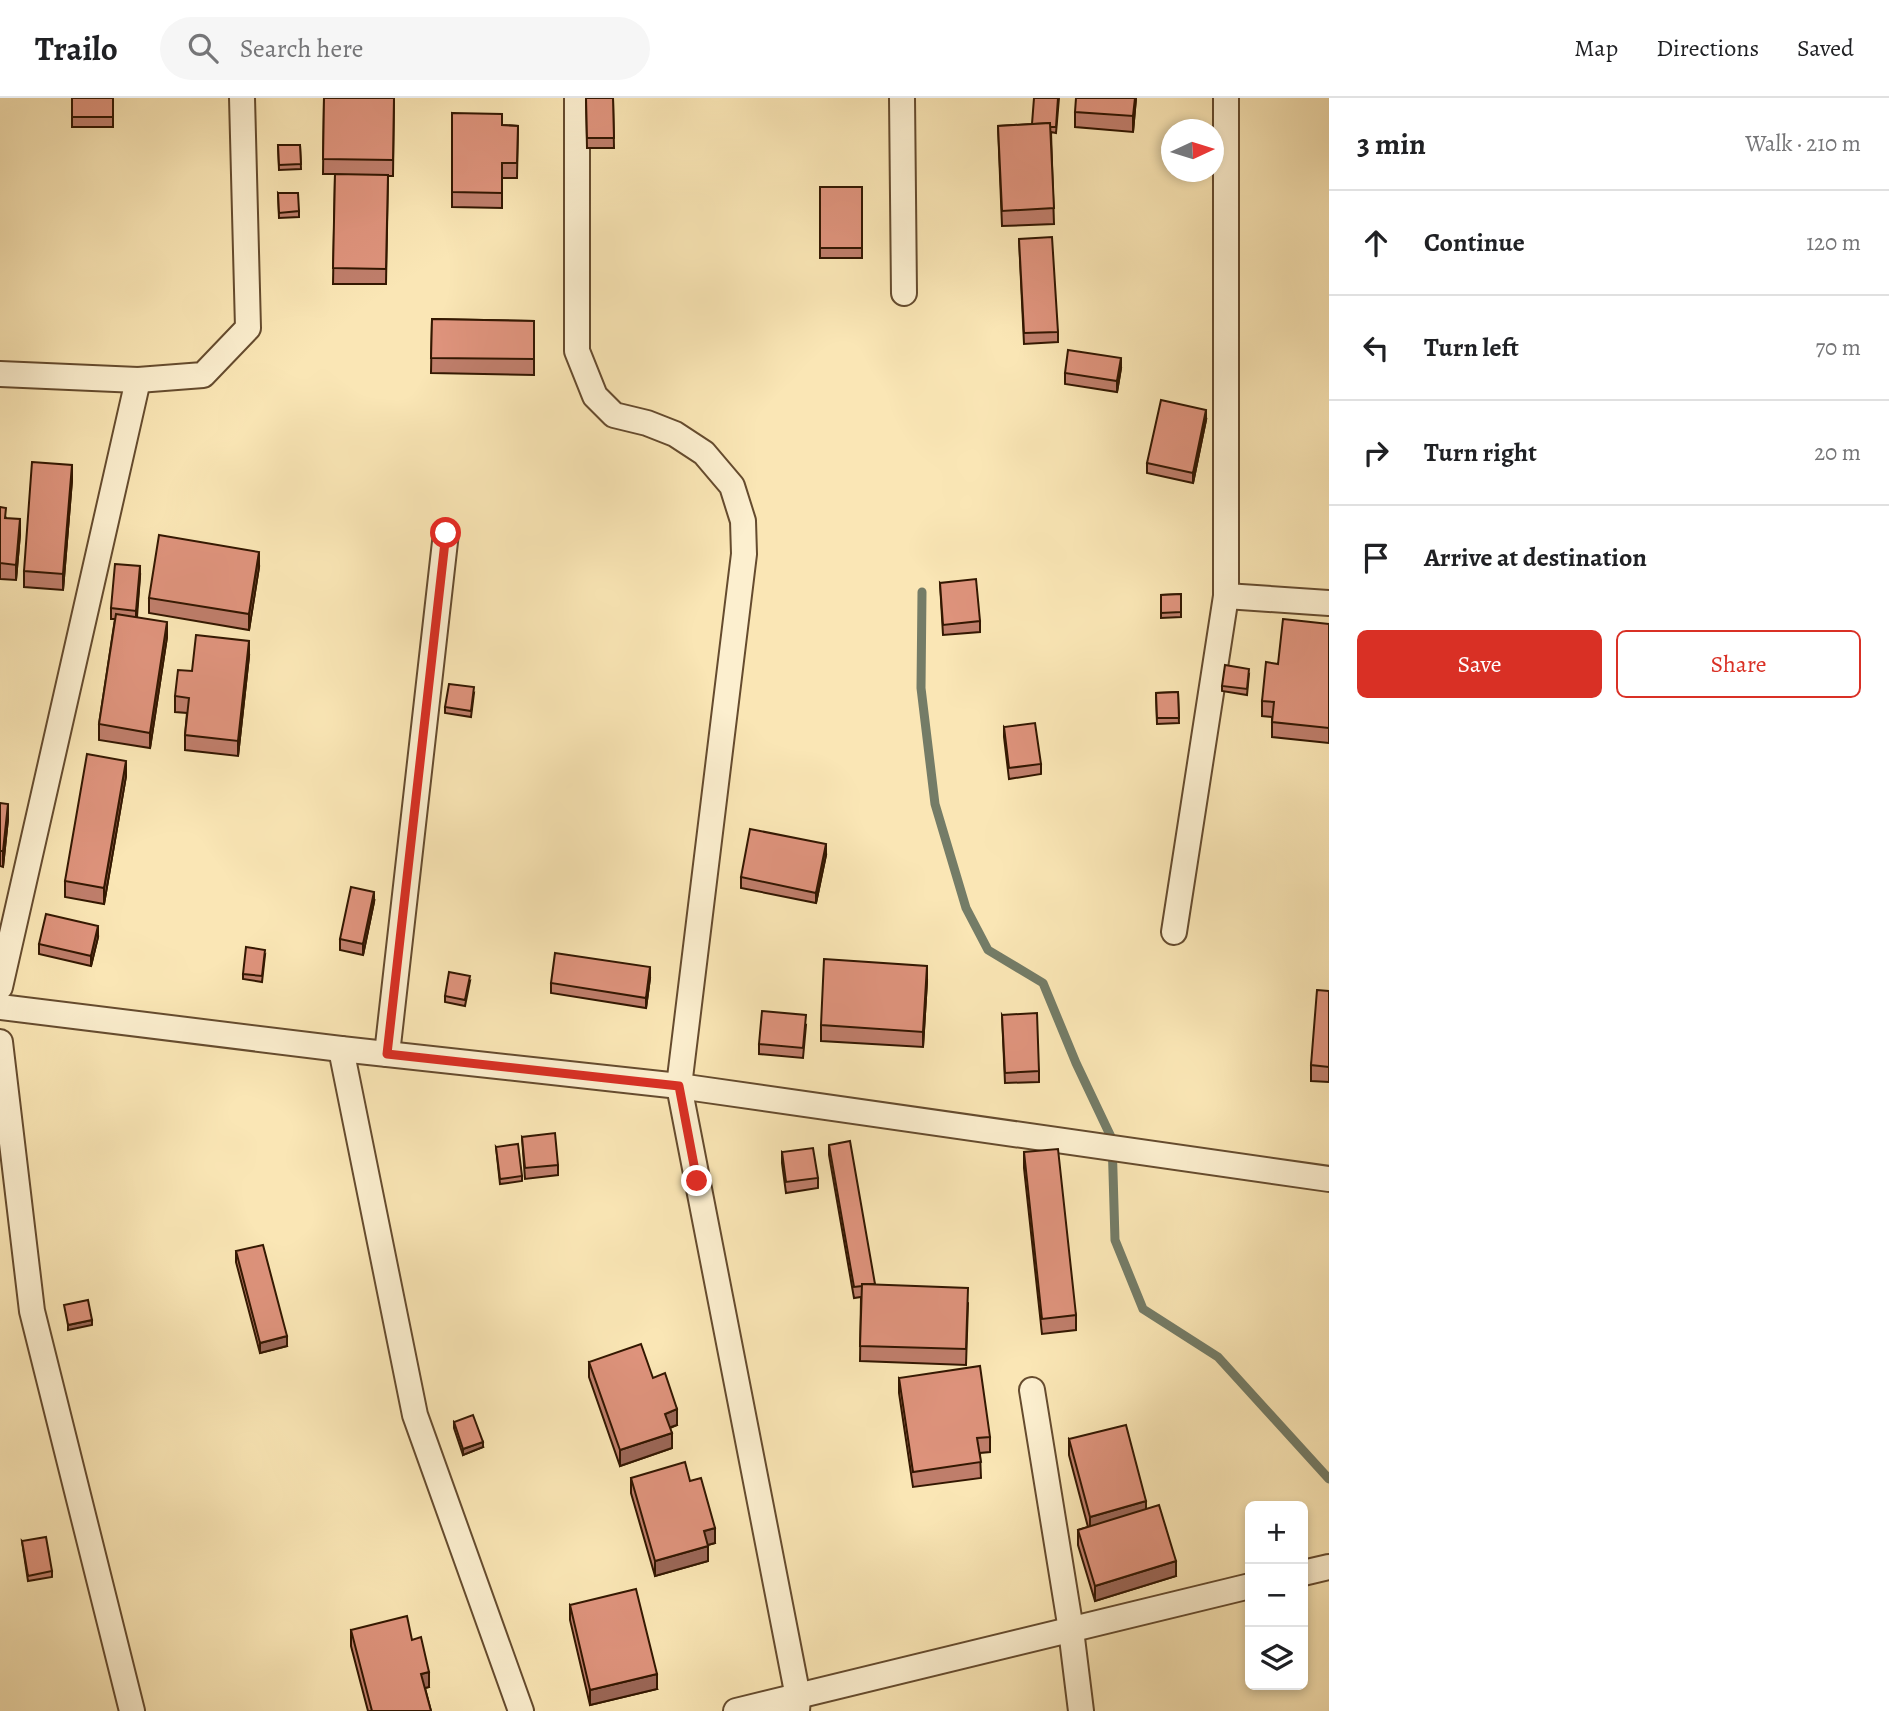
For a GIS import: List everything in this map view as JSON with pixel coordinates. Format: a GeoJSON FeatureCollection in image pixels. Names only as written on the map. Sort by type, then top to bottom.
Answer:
{"type":"FeatureCollection","features":[{"type":"Feature","properties":{"kind":"street"},"geometry":{"type":"LineString","coordinates":[[0,374],[138,380],[203,374],[248,328],[242,98]]}},
{"type":"Feature","properties":{"kind":"street"},"geometry":{"type":"LineString","coordinates":[[577,98],[577,351],[595,396],[614,415],[647,423],[675,434],[704,453],[732,486],[743,521],[744,554],[679,1086],[798,1704]]}},
{"type":"Feature","properties":{"kind":"street"},"geometry":{"type":"LineString","coordinates":[[902,98],[904,293]]}},
{"type":"Feature","properties":{"kind":"street"},"geometry":{"type":"LineString","coordinates":[[1174,932],[1226,596],[1226,98]]}},
{"type":"Feature","properties":{"kind":"street"},"geometry":{"type":"LineString","coordinates":[[0,987],[138,380]]}},
{"type":"Feature","properties":{"kind":"street"},"geometry":{"type":"LineString","coordinates":[[387,1054],[446,533]]}},
{"type":"Feature","properties":{"kind":"street"},"geometry":{"type":"LineString","coordinates":[[1226,596],[1329,603]]}},
{"type":"Feature","properties":{"kind":"street"},"geometry":{"type":"LineString","coordinates":[[0,1006],[341,1049],[679,1086],[1329,1179]]}},
{"type":"Feature","properties":{"kind":"street"},"geometry":{"type":"LineString","coordinates":[[0,1042],[32,1311],[132,1711]]}},
{"type":"Feature","properties":{"kind":"street"},"geometry":{"type":"LineString","coordinates":[[341,1049],[415,1415],[521,1711]]}},
{"type":"Feature","properties":{"kind":"street"},"geometry":{"type":"LineString","coordinates":[[1032,1390],[1071,1630],[1081,1711]]}},
{"type":"Feature","properties":{"kind":"street"},"geometry":{"type":"LineString","coordinates":[[1308,1572],[1329,1567]]}},
{"type":"Feature","properties":{"kind":"street"},"geometry":{"type":"LineString","coordinates":[[736,1711],[798,1704],[1071,1630],[1245,1587]]}},
{"type":"Feature","properties":{"kind":"building"},"geometry":{"type":"Polygon","coordinates":[[[72,98],[113,98],[113,117],[72,117],[72,98]]]}},
{"type":"Feature","properties":{"kind":"building"},"geometry":{"type":"Polygon","coordinates":[[[324,98],[394,98],[393,160],[323,159],[324,98]]]}},
{"type":"Feature","properties":{"kind":"building"},"geometry":{"type":"Polygon","coordinates":[[[586,98],[613,98],[614,138],[587,138],[586,98]]]}},
{"type":"Feature","properties":{"kind":"building"},"geometry":{"type":"Polygon","coordinates":[[[1034,98],[1058,98],[1056,127],[1050,127],[1050,123],[1032,124],[1034,98]]]}},
{"type":"Feature","properties":{"kind":"building"},"geometry":{"type":"Polygon","coordinates":[[[1076,98],[1135,98],[1133,116],[1075,112],[1076,98]]]}},
{"type":"Feature","properties":{"kind":"building"},"geometry":{"type":"Polygon","coordinates":[[[452,113],[502,114],[502,125],[518,126],[517,163],[502,163],[502,193],[452,192],[452,113]]]}},
{"type":"Feature","properties":{"kind":"building"},"geometry":{"type":"Polygon","coordinates":[[[1050,123],[1054,208],[1002,211],[998,126],[1050,123]]]}},
{"type":"Feature","properties":{"kind":"building"},"geometry":{"type":"Polygon","coordinates":[[[278,145],[300,145],[301,164],[279,165],[278,145]]]}},
{"type":"Feature","properties":{"kind":"building"},"geometry":{"type":"Polygon","coordinates":[[[335,174],[388,175],[386,269],[333,268],[335,174]]]}},
{"type":"Feature","properties":{"kind":"building"},"geometry":{"type":"Polygon","coordinates":[[[820,187],[862,187],[862,248],[820,248],[820,187]]]}},
{"type":"Feature","properties":{"kind":"building"},"geometry":{"type":"Polygon","coordinates":[[[278,193],[298,193],[299,211],[279,213],[278,193]]]}},
{"type":"Feature","properties":{"kind":"building"},"geometry":{"type":"Polygon","coordinates":[[[1052,237],[1058,332],[1024,333],[1019,239],[1052,237]]]}},
{"type":"Feature","properties":{"kind":"building"},"geometry":{"type":"Polygon","coordinates":[[[432,319],[534,321],[534,359],[431,358],[432,319]]]}},
{"type":"Feature","properties":{"kind":"building"},"geometry":{"type":"Polygon","coordinates":[[[1068,350],[1121,358],[1117,381],[1065,373],[1068,350]]]}},
{"type":"Feature","properties":{"kind":"building"},"geometry":{"type":"Polygon","coordinates":[[[1161,400],[1206,410],[1193,473],[1147,463],[1161,400]]]}},
{"type":"Feature","properties":{"kind":"building"},"geometry":{"type":"Polygon","coordinates":[[[32,462],[72,465],[63,574],[24,571],[32,462]]]}},
{"type":"Feature","properties":{"kind":"building"},"geometry":{"type":"Polygon","coordinates":[[[0,507],[6,508],[5,518],[20,519],[16,565],[0,563],[0,507]]]}},
{"type":"Feature","properties":{"kind":"building"},"geometry":{"type":"Polygon","coordinates":[[[159,535],[259,552],[249,614],[149,598],[159,535]]]}},
{"type":"Feature","properties":{"kind":"building"},"geometry":{"type":"Polygon","coordinates":[[[115,564],[140,566],[136,611],[111,608],[115,564]]]}},
{"type":"Feature","properties":{"kind":"building"},"geometry":{"type":"Polygon","coordinates":[[[976,579],[980,621],[943,625],[940,583],[976,579]]]}},
{"type":"Feature","properties":{"kind":"building"},"geometry":{"type":"Polygon","coordinates":[[[1181,594],[1181,612],[1161,613],[1161,595],[1181,594]]]}},
{"type":"Feature","properties":{"kind":"building"},"geometry":{"type":"Polygon","coordinates":[[[116,614],[167,622],[150,733],[99,724],[116,614]]]}},
{"type":"Feature","properties":{"kind":"building"},"geometry":{"type":"Polygon","coordinates":[[[1283,619],[1329,624],[1329,728],[1272,722],[1274,702],[1262,701],[1266,662],[1278,664],[1283,619]]]}},
{"type":"Feature","properties":{"kind":"building"},"geometry":{"type":"Polygon","coordinates":[[[196,635],[249,641],[238,741],[185,735],[189,698],[175,696],[178,670],[192,671],[196,635]]]}},
{"type":"Feature","properties":{"kind":"building"},"geometry":{"type":"Polygon","coordinates":[[[1225,665],[1249,669],[1247,689],[1222,686],[1225,665]]]}},
{"type":"Feature","properties":{"kind":"building"},"geometry":{"type":"Polygon","coordinates":[[[449,684],[474,687],[471,711],[445,707],[449,684]]]}},
{"type":"Feature","properties":{"kind":"building"},"geometry":{"type":"Polygon","coordinates":[[[1178,692],[1179,718],[1157,718],[1156,693],[1178,692]]]}},
{"type":"Feature","properties":{"kind":"building"},"geometry":{"type":"Polygon","coordinates":[[[1035,723],[1041,764],[1009,768],[1004,727],[1035,723]]]}},
{"type":"Feature","properties":{"kind":"building"},"geometry":{"type":"Polygon","coordinates":[[[87,754],[126,761],[104,888],[65,881],[87,754]]]}},
{"type":"Feature","properties":{"kind":"building"},"geometry":{"type":"Polygon","coordinates":[[[0,803],[8,804],[3,851],[0,851],[0,803]]]}},
{"type":"Feature","properties":{"kind":"building"},"geometry":{"type":"Polygon","coordinates":[[[750,829],[826,844],[816,893],[741,877],[750,829]]]}},
{"type":"Feature","properties":{"kind":"building"},"geometry":{"type":"Polygon","coordinates":[[[351,887],[374,892],[363,944],[340,939],[351,887]]]}},
{"type":"Feature","properties":{"kind":"building"},"geometry":{"type":"Polygon","coordinates":[[[46,914],[98,926],[91,956],[39,944],[46,914]]]}},
{"type":"Feature","properties":{"kind":"building"},"geometry":{"type":"Polygon","coordinates":[[[246,947],[265,950],[262,976],[243,974],[246,947]]]}},
{"type":"Feature","properties":{"kind":"building"},"geometry":{"type":"Polygon","coordinates":[[[555,953],[650,967],[646,998],[551,983],[555,953]]]}},
{"type":"Feature","properties":{"kind":"building"},"geometry":{"type":"Polygon","coordinates":[[[824,959],[927,966],[923,1032],[821,1025],[824,959]]]}},
{"type":"Feature","properties":{"kind":"building"},"geometry":{"type":"Polygon","coordinates":[[[449,972],[470,976],[465,1000],[445,996],[449,972]]]}},
{"type":"Feature","properties":{"kind":"building"},"geometry":{"type":"Polygon","coordinates":[[[1317,990],[1329,991],[1329,1067],[1311,1065],[1317,990]]]}},
{"type":"Feature","properties":{"kind":"building"},"geometry":{"type":"Polygon","coordinates":[[[762,1011],[806,1015],[803,1048],[759,1044],[762,1011]]]}},
{"type":"Feature","properties":{"kind":"building"},"geometry":{"type":"Polygon","coordinates":[[[1037,1013],[1039,1071],[1005,1073],[1002,1015],[1037,1013]]]}},
{"type":"Feature","properties":{"kind":"building"},"geometry":{"type":"Polygon","coordinates":[[[555,1133],[558,1165],[525,1168],[522,1137],[555,1133]]]}},
{"type":"Feature","properties":{"kind":"building"},"geometry":{"type":"Polygon","coordinates":[[[850,1141],[875,1284],[854,1287],[829,1145],[850,1141]]]}},
{"type":"Feature","properties":{"kind":"building"},"geometry":{"type":"Polygon","coordinates":[[[518,1144],[522,1176],[500,1179],[496,1147],[518,1144]]]}},
{"type":"Feature","properties":{"kind":"building"},"geometry":{"type":"Polygon","coordinates":[[[813,1148],[818,1178],[786,1182],[782,1152],[813,1148]]]}},
{"type":"Feature","properties":{"kind":"building"},"geometry":{"type":"Polygon","coordinates":[[[1058,1149],[1076,1315],[1042,1319],[1024,1152],[1058,1149]]]}},
{"type":"Feature","properties":{"kind":"building"},"geometry":{"type":"Polygon","coordinates":[[[263,1245],[287,1336],[260,1343],[236,1251],[263,1245]]]}},
{"type":"Feature","properties":{"kind":"building"},"geometry":{"type":"Polygon","coordinates":[[[862,1284],[968,1288],[966,1349],[860,1346],[862,1284]]]}},
{"type":"Feature","properties":{"kind":"building"},"geometry":{"type":"Polygon","coordinates":[[[88,1300],[92,1320],[68,1325],[64,1305],[88,1300]]]}},
{"type":"Feature","properties":{"kind":"building"},"geometry":{"type":"Polygon","coordinates":[[[641,1344],[653,1378],[665,1373],[677,1409],[665,1414],[672,1433],[620,1450],[589,1362],[641,1344]]]}},
{"type":"Feature","properties":{"kind":"building"},"geometry":{"type":"Polygon","coordinates":[[[980,1366],[990,1437],[977,1438],[981,1462],[913,1472],[899,1378],[980,1366]]]}},
{"type":"Feature","properties":{"kind":"building"},"geometry":{"type":"Polygon","coordinates":[[[473,1415],[483,1442],[463,1449],[454,1422],[473,1415]]]}},
{"type":"Feature","properties":{"kind":"building"},"geometry":{"type":"Polygon","coordinates":[[[1126,1425],[1146,1501],[1090,1517],[1069,1439],[1126,1425]]]}},
{"type":"Feature","properties":{"kind":"building"},"geometry":{"type":"Polygon","coordinates":[[[685,1462],[690,1481],[701,1478],[715,1528],[704,1531],[708,1546],[655,1561],[631,1478],[685,1462]]]}},
{"type":"Feature","properties":{"kind":"building"},"geometry":{"type":"Polygon","coordinates":[[[1159,1505],[1176,1561],[1095,1586],[1078,1530],[1159,1505]]]}},
{"type":"Feature","properties":{"kind":"building"},"geometry":{"type":"Polygon","coordinates":[[[46,1537],[52,1571],[28,1576],[22,1541],[46,1537]]]}},
{"type":"Feature","properties":{"kind":"building"},"geometry":{"type":"Polygon","coordinates":[[[636,1589],[657,1674],[590,1690],[570,1605],[636,1589]]]}},
{"type":"Feature","properties":{"kind":"building"},"geometry":{"type":"Polygon","coordinates":[[[407,1616],[412,1640],[421,1637],[429,1672],[421,1674],[431,1711],[372,1711],[351,1630],[407,1616]]]}},
{"type":"Feature","properties":{"kind":"waterway"},"geometry":{"type":"LineString","coordinates":[[922,592],[921,688],[935,804],[966,908],[988,950],[1043,983],[1076,1063],[1112,1139],[1115,1240],[1143,1309],[1218,1357],[1329,1479]]}},
{"type":"Feature","properties":{"kind":"route"},"geometry":{"type":"LineString","coordinates":[[446,533],[387,1054],[679,1086],[697,1181]]}}]}
